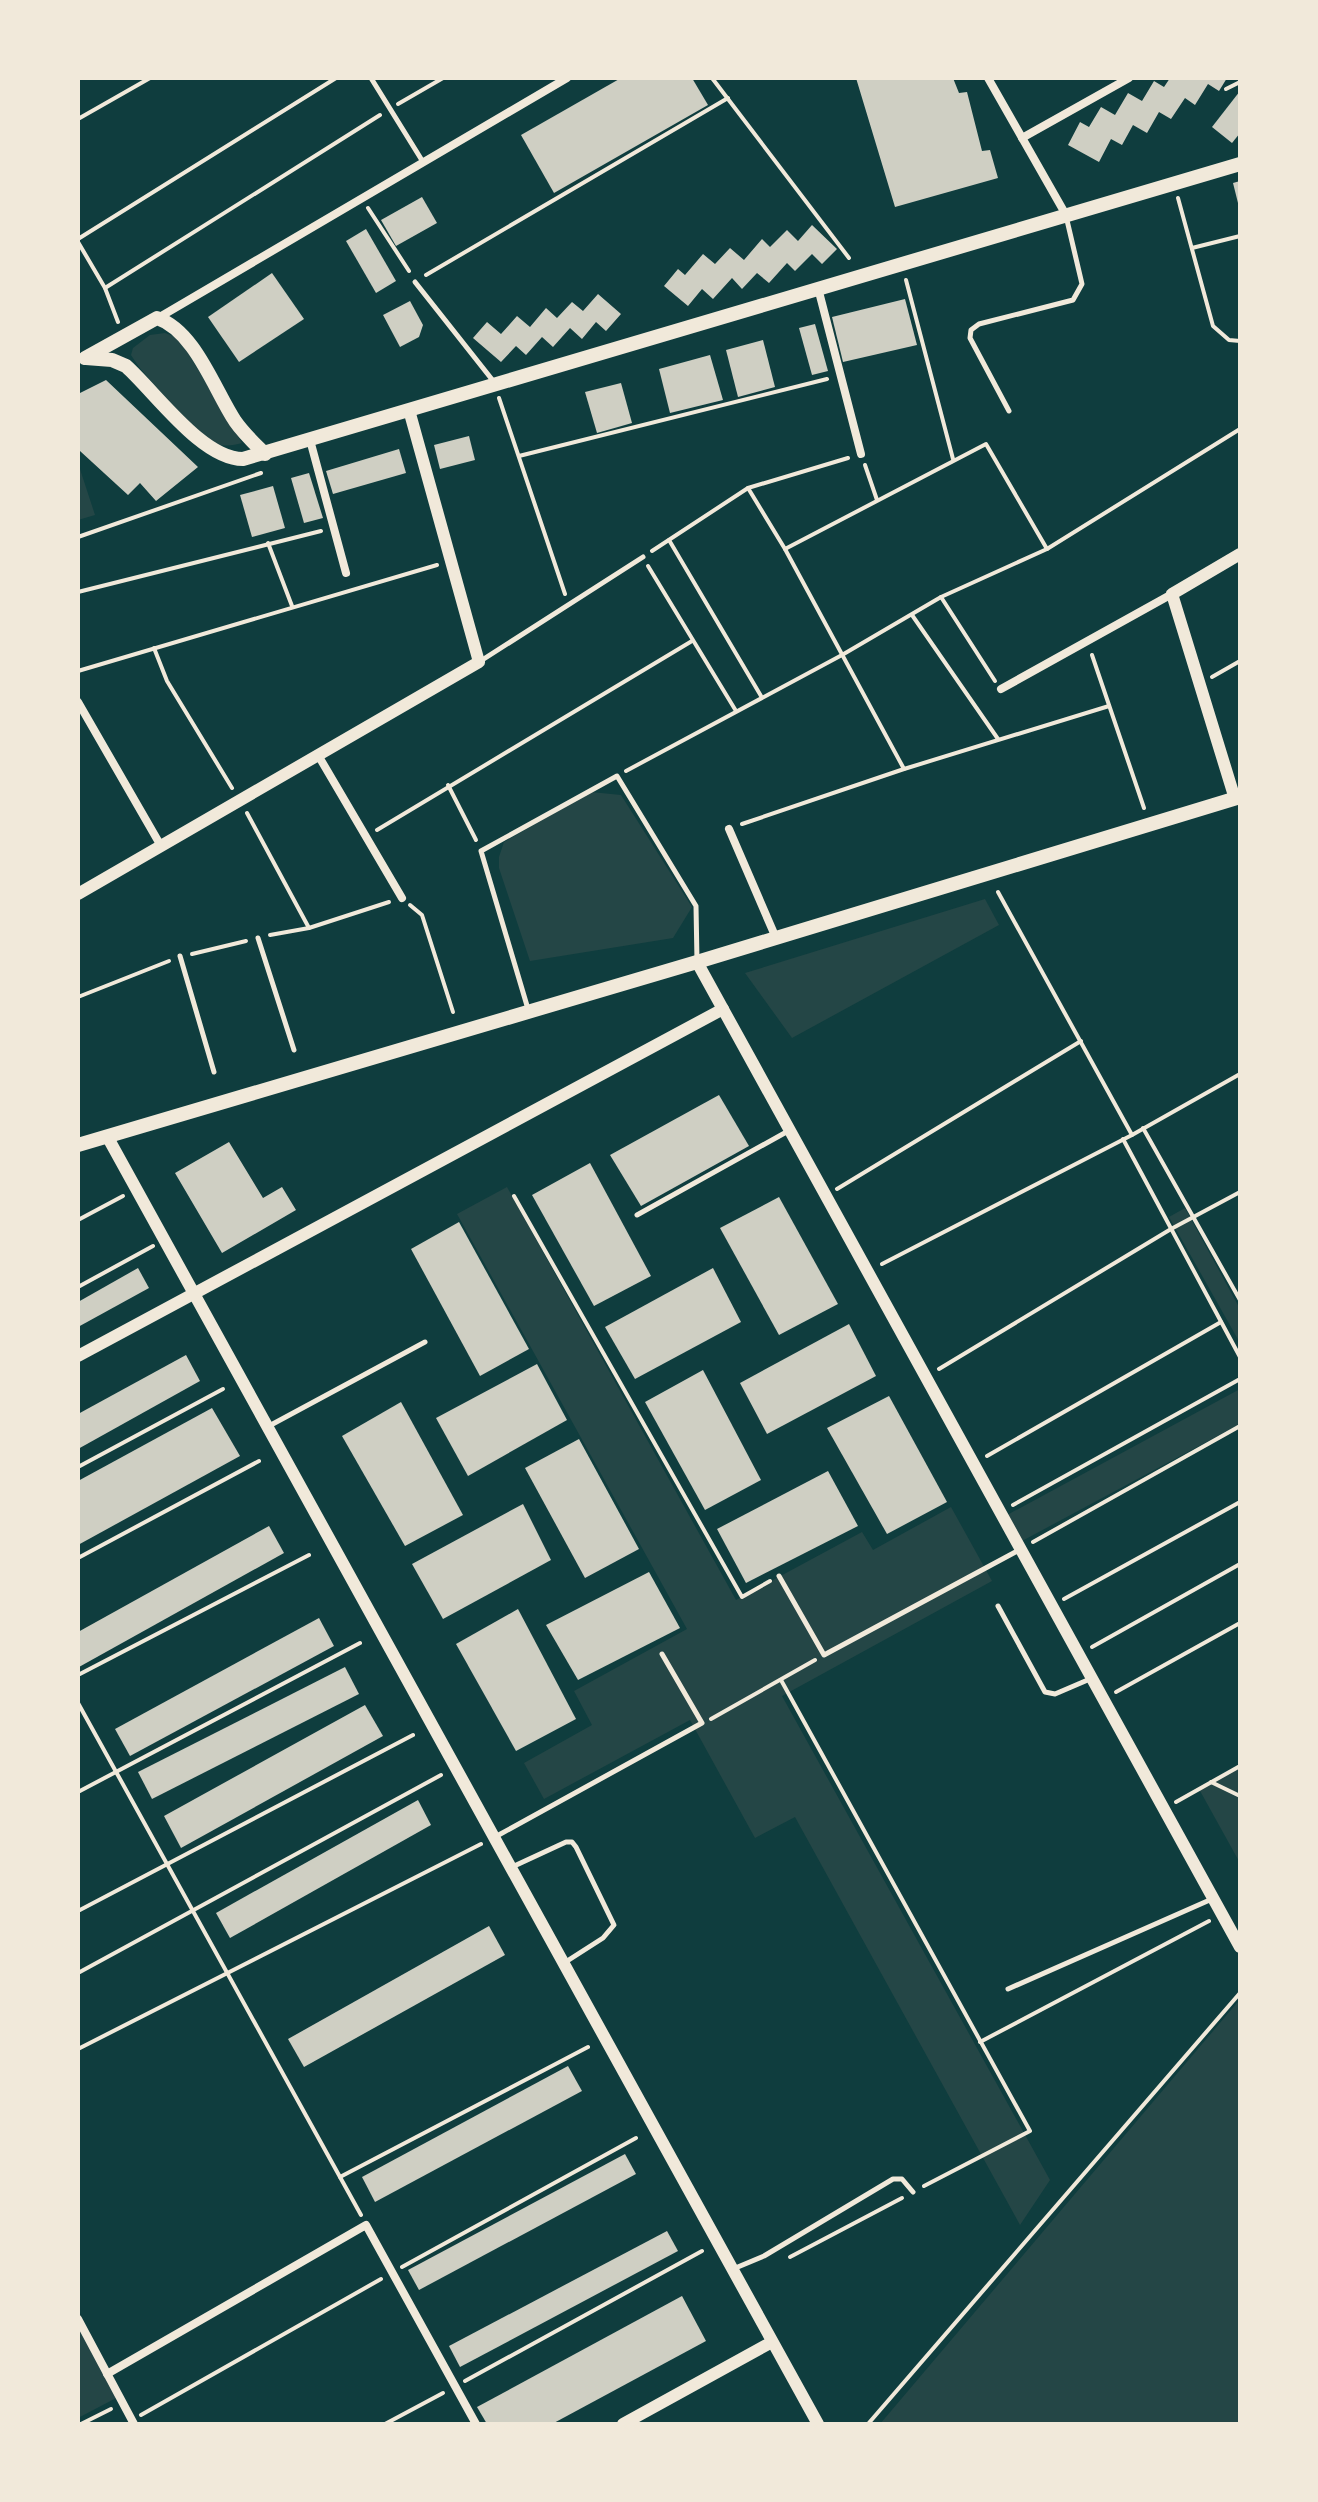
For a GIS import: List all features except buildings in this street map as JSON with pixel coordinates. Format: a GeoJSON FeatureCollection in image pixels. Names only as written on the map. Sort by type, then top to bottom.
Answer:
{"type":"FeatureCollection","features":[{"type":"Feature","properties":{"kind":"main road"},"geometry":{"type":"LineString","coordinates":[[82,360],[112,360],[126,366],[207,448],[231,459],[243,459],[409,410],[497,390],[818,288],[1240,164]]}},
{"type":"Feature","properties":{"kind":"main road"},"geometry":{"type":"LineString","coordinates":[[82,360],[157,318],[169,322],[184,336],[237,425],[265,454]]}},
{"type":"Feature","properties":{"kind":"main road"},"geometry":{"type":"LineString","coordinates":[[78,1145],[1237,798]]}},
{"type":"Feature","properties":{"kind":"street"},"geometry":{"type":"LineString","coordinates":[[157,318],[567,78]]}},
{"type":"Feature","properties":{"kind":"street"},"geometry":{"type":"LineString","coordinates":[[988,78],[1066,215]]}},
{"type":"Feature","properties":{"kind":"street"},"geometry":{"type":"LineString","coordinates":[[1022,138],[1129,78]]}},
{"type":"Feature","properties":{"kind":"street"},"geometry":{"type":"LineString","coordinates":[[818,288],[861,454]]}},
{"type":"Feature","properties":{"kind":"street"},"geometry":{"type":"LineString","coordinates":[[78,894],[479,662],[409,410]]}},
{"type":"Feature","properties":{"kind":"street"},"geometry":{"type":"LineString","coordinates":[[310,440],[346,573]]}},
{"type":"Feature","properties":{"kind":"street"},"geometry":{"type":"LineString","coordinates":[[1001,689],[1240,554]]}},
{"type":"Feature","properties":{"kind":"street"},"geometry":{"type":"LineString","coordinates":[[1172,594],[1237,798]]}},
{"type":"Feature","properties":{"kind":"street"},"geometry":{"type":"LineString","coordinates":[[78,702],[161,846]]}},
{"type":"Feature","properties":{"kind":"street"},"geometry":{"type":"LineString","coordinates":[[318,755],[402,898]]}},
{"type":"Feature","properties":{"kind":"street"},"geometry":{"type":"LineString","coordinates":[[729,829],[776,938]]}},
{"type":"Feature","properties":{"kind":"street"},"geometry":{"type":"LineString","coordinates":[[697,962],[1240,1947]]}},
{"type":"Feature","properties":{"kind":"street"},"geometry":{"type":"LineString","coordinates":[[78,1356],[723,1009]]}},
{"type":"Feature","properties":{"kind":"street"},"geometry":{"type":"LineString","coordinates":[[107,1136],[818,2424]]}},
{"type":"Feature","properties":{"kind":"street"},"geometry":{"type":"LineString","coordinates":[[107,2374],[366,2225],[476,2424]]}},
{"type":"Feature","properties":{"kind":"street"},"geometry":{"type":"LineString","coordinates":[[78,2319],[134,2424]]}},
{"type":"Feature","properties":{"kind":"street"},"geometry":{"type":"LineString","coordinates":[[623,2424],[772,2342]]}},
{"type":"Feature","properties":{"kind":"lane"},"geometry":{"type":"LineString","coordinates":[[371,78],[423,162]]}},
{"type":"Feature","properties":{"kind":"lane"},"geometry":{"type":"LineString","coordinates":[[1009,411],[970,338],[971,330],[979,324],[1073,300],[1078,295],[1082,284],[1066,215]]}},
{"type":"Feature","properties":{"kind":"lane"},"geometry":{"type":"LineString","coordinates":[[415,282],[497,390]]}},
{"type":"Feature","properties":{"kind":"lane"},"geometry":{"type":"LineString","coordinates":[[479,662],[643,557]]}},
{"type":"Feature","properties":{"kind":"lane"},"geometry":{"type":"LineString","coordinates":[[529,1011],[481,851],[617,776],[696,906],[697,962]]}},
{"type":"Feature","properties":{"kind":"lane"},"geometry":{"type":"LineString","coordinates":[[258,938],[294,1050]]}},
{"type":"Feature","properties":{"kind":"lane"},"geometry":{"type":"LineString","coordinates":[[180,956],[214,1072]]}},
{"type":"Feature","properties":{"kind":"lane"},"geometry":{"type":"LineString","coordinates":[[637,1215],[790,1130]]}},
{"type":"Feature","properties":{"kind":"lane"},"geometry":{"type":"LineString","coordinates":[[268,1426],[425,1342]]}},
{"type":"Feature","properties":{"kind":"lane"},"geometry":{"type":"LineString","coordinates":[[779,1576],[824,1655],[1021,1549]]}},
{"type":"Feature","properties":{"kind":"lane"},"geometry":{"type":"LineString","coordinates":[[998,1606],[1045,1692],[1055,1694],[1091,1678]]}},
{"type":"Feature","properties":{"kind":"lane"},"geometry":{"type":"LineString","coordinates":[[494,1837],[702,1723],[662,1654]]}},
{"type":"Feature","properties":{"kind":"lane"},"geometry":{"type":"LineString","coordinates":[[511,1868],[566,1842],[572,1842],[576,1847],[614,1925],[603,1938],[563,1964]]}},
{"type":"Feature","properties":{"kind":"lane"},"geometry":{"type":"LineString","coordinates":[[1008,1989],[1213,1898]]}},
{"type":"Feature","properties":{"kind":"lane"},"geometry":{"type":"LineString","coordinates":[[733,2270],[764,2256],[893,2179],[902,2179],[913,2192]]}},
{"type":"Feature","properties":{"kind":"path"},"geometry":{"type":"LineString","coordinates":[[78,119],[150,78]]}},
{"type":"Feature","properties":{"kind":"path"},"geometry":{"type":"LineString","coordinates":[[123,337],[105,288],[78,241],[336,78]]}},
{"type":"Feature","properties":{"kind":"path"},"geometry":{"type":"LineString","coordinates":[[105,288],[443,78]]}},
{"type":"Feature","properties":{"kind":"path"},"geometry":{"type":"LineString","coordinates":[[712,78],[849,258]]}},
{"type":"Feature","properties":{"kind":"path"},"geometry":{"type":"LineString","coordinates":[[1226,89],[1240,82]]}},
{"type":"Feature","properties":{"kind":"path"},"geometry":{"type":"LineString","coordinates":[[361,198],[415,282],[728,98]]}},
{"type":"Feature","properties":{"kind":"path"},"geometry":{"type":"LineString","coordinates":[[1177,192],[1213,326],[1229,340],[1240,341]]}},
{"type":"Feature","properties":{"kind":"path"},"geometry":{"type":"LineString","coordinates":[[1191,248],[1240,236]]}},
{"type":"Feature","properties":{"kind":"path"},"geometry":{"type":"LineString","coordinates":[[906,277],[953,459]]}},
{"type":"Feature","properties":{"kind":"path"},"geometry":{"type":"LineString","coordinates":[[519,456],[841,376]]}},
{"type":"Feature","properties":{"kind":"path"},"geometry":{"type":"LineString","coordinates":[[497,390],[568,604]]}},
{"type":"Feature","properties":{"kind":"path"},"geometry":{"type":"LineString","coordinates":[[617,776],[842,655],[941,597],[1047,549],[1240,429]]}},
{"type":"Feature","properties":{"kind":"path"},"geometry":{"type":"LineString","coordinates":[[785,549],[986,444],[1047,549]]}},
{"type":"Feature","properties":{"kind":"path"},"geometry":{"type":"LineString","coordinates":[[736,711],[643,557],[748,488],[861,454],[877,500]]}},
{"type":"Feature","properties":{"kind":"path"},"geometry":{"type":"LineString","coordinates":[[78,537],[274,469]]}},
{"type":"Feature","properties":{"kind":"path"},"geometry":{"type":"LineString","coordinates":[[748,488],[785,549],[904,769]]}},
{"type":"Feature","properties":{"kind":"path"},"geometry":{"type":"LineString","coordinates":[[78,592],[335,528]]}},
{"type":"Feature","properties":{"kind":"path"},"geometry":{"type":"LineString","coordinates":[[669,540],[762,697]]}},
{"type":"Feature","properties":{"kind":"path"},"geometry":{"type":"LineString","coordinates":[[268,543],[292,606]]}},
{"type":"Feature","properties":{"kind":"path"},"geometry":{"type":"LineString","coordinates":[[78,671],[451,561]]}},
{"type":"Feature","properties":{"kind":"path"},"geometry":{"type":"LineString","coordinates":[[941,597],[1001,689]]}},
{"type":"Feature","properties":{"kind":"path"},"geometry":{"type":"LineString","coordinates":[[912,615],[998,739]]}},
{"type":"Feature","properties":{"kind":"path"},"geometry":{"type":"LineString","coordinates":[[365,838],[448,785],[692,641]]}},
{"type":"Feature","properties":{"kind":"path"},"geometry":{"type":"LineString","coordinates":[[1088,641],[1144,808]]}},
{"type":"Feature","properties":{"kind":"path"},"geometry":{"type":"LineString","coordinates":[[1199,684],[1240,661]]}},
{"type":"Feature","properties":{"kind":"path"},"geometry":{"type":"LineString","coordinates":[[729,829],[904,769],[1109,706]]}},
{"type":"Feature","properties":{"kind":"path"},"geometry":{"type":"LineString","coordinates":[[448,785],[481,851]]}},
{"type":"Feature","properties":{"kind":"path"},"geometry":{"type":"LineString","coordinates":[[998,892],[1132,1135]]}},
{"type":"Feature","properties":{"kind":"path"},"geometry":{"type":"LineString","coordinates":[[78,997],[180,956],[309,928],[402,898],[422,915],[453,1012]]}},
{"type":"Feature","properties":{"kind":"path"},"geometry":{"type":"LineString","coordinates":[[826,1196],[1081,1041]]}},
{"type":"Feature","properties":{"kind":"path"},"geometry":{"type":"LineString","coordinates":[[868,1272],[1132,1135],[1240,1074]]}},
{"type":"Feature","properties":{"kind":"path"},"geometry":{"type":"LineString","coordinates":[[1143,1128],[1240,1300]]}},
{"type":"Feature","properties":{"kind":"path"},"geometry":{"type":"LineString","coordinates":[[1123,1139],[1240,1357]]}},
{"type":"Feature","properties":{"kind":"path"},"geometry":{"type":"LineString","coordinates":[[925,1377],[1171,1229],[1240,1192]]}},
{"type":"Feature","properties":{"kind":"path"},"geometry":{"type":"LineString","coordinates":[[78,1220],[125,1194]]}},
{"type":"Feature","properties":{"kind":"path"},"geometry":{"type":"LineString","coordinates":[[514,1196],[742,1597],[779,1576]]}},
{"type":"Feature","properties":{"kind":"path"},"geometry":{"type":"LineString","coordinates":[[78,1287],[153,1246]]}},
{"type":"Feature","properties":{"kind":"path"},"geometry":{"type":"LineString","coordinates":[[973,1463],[1221,1322]]}},
{"type":"Feature","properties":{"kind":"path"},"geometry":{"type":"LineString","coordinates":[[1000,1512],[1240,1379]]}},
{"type":"Feature","properties":{"kind":"path"},"geometry":{"type":"LineString","coordinates":[[78,1467],[223,1389]]}},
{"type":"Feature","properties":{"kind":"path"},"geometry":{"type":"LineString","coordinates":[[1021,1549],[1240,1426]]}},
{"type":"Feature","properties":{"kind":"path"},"geometry":{"type":"LineString","coordinates":[[78,1558],[259,1461]]}},
{"type":"Feature","properties":{"kind":"path"},"geometry":{"type":"LineString","coordinates":[[1052,1606],[1240,1502]]}},
{"type":"Feature","properties":{"kind":"path"},"geometry":{"type":"LineString","coordinates":[[78,1675],[309,1555]]}},
{"type":"Feature","properties":{"kind":"path"},"geometry":{"type":"LineString","coordinates":[[1079,1655],[1240,1564]]}},
{"type":"Feature","properties":{"kind":"path"},"geometry":{"type":"LineString","coordinates":[[1103,1699],[1240,1623]]}},
{"type":"Feature","properties":{"kind":"path"},"geometry":{"type":"LineString","coordinates":[[78,1792],[360,1643]]}},
{"type":"Feature","properties":{"kind":"path"},"geometry":{"type":"LineString","coordinates":[[702,1723],[824,1655]]}},
{"type":"Feature","properties":{"kind":"path"},"geometry":{"type":"LineString","coordinates":[[781,1680],[1030,2131]]}},
{"type":"Feature","properties":{"kind":"path"},"geometry":{"type":"LineString","coordinates":[[78,1703],[366,2225]]}},
{"type":"Feature","properties":{"kind":"path"},"geometry":{"type":"LineString","coordinates":[[78,1911],[413,1735]]}},
{"type":"Feature","properties":{"kind":"path"},"geometry":{"type":"LineString","coordinates":[[1163,1809],[1240,1766]]}},
{"type":"Feature","properties":{"kind":"path"},"geometry":{"type":"LineString","coordinates":[[78,1973],[441,1775]]}},
{"type":"Feature","properties":{"kind":"path"},"geometry":{"type":"LineString","coordinates":[[1211,1782],[1240,1796]]}},
{"type":"Feature","properties":{"kind":"path"},"geometry":{"type":"LineString","coordinates":[[78,2049],[494,1837]]}},
{"type":"Feature","properties":{"kind":"path"},"geometry":{"type":"LineString","coordinates":[[980,2042],[1222,1914]]}},
{"type":"Feature","properties":{"kind":"path"},"geometry":{"type":"LineString","coordinates":[[868,2424],[1240,1993]]}},
{"type":"Feature","properties":{"kind":"path"},"geometry":{"type":"LineString","coordinates":[[340,2177],[588,2047]]}},
{"type":"Feature","properties":{"kind":"path"},"geometry":{"type":"LineString","coordinates":[[385,2424],[702,2251]]}},
{"type":"Feature","properties":{"kind":"path"},"geometry":{"type":"LineString","coordinates":[[81,2424],[123,2403]]}},
{"type":"Feature","properties":{"kind":"shaded area"},"geometry":{"type":"Polygon","coordinates":[[[165,333],[179,338],[242,443],[224,445],[208,439],[139,367],[131,355],[133,348],[150,335],[165,333]]]}},
{"type":"Feature","properties":{"kind":"shaded area"},"geometry":{"type":"Polygon","coordinates":[[[78,463],[95,515],[78,520],[78,463]]]}},
{"type":"Feature","properties":{"kind":"shaded area"},"geometry":{"type":"Polygon","coordinates":[[[591,792],[621,795],[692,907],[673,938],[530,961],[499,868],[504,842],[591,792]]]}},
{"type":"Feature","properties":{"kind":"shaded area"},"geometry":{"type":"Polygon","coordinates":[[[985,899],[999,925],[792,1038],[745,973],[985,899]]]}},
{"type":"Feature","properties":{"kind":"shaded area"},"geometry":{"type":"Polygon","coordinates":[[[507,1187],[736,1600],[862,1532],[873,1550],[951,1507],[992,1581],[782,1696],[1050,2180],[1020,2225],[795,1817],[755,1838],[690,1720],[544,1799],[524,1763],[592,1725],[574,1691],[687,1629],[457,1214],[507,1187]]]}},
{"type":"Feature","properties":{"kind":"shaded area"},"geometry":{"type":"Polygon","coordinates":[[[1185,1208],[1240,1309],[1240,1343],[1169,1217],[1185,1208]]]}},
{"type":"Feature","properties":{"kind":"shaded area"},"geometry":{"type":"Polygon","coordinates":[[[1240,1389],[1240,1424],[1022,1541],[1007,1515],[1240,1389]]]}},
{"type":"Feature","properties":{"kind":"shaded area"},"geometry":{"type":"Polygon","coordinates":[[[1240,1765],[1240,1863],[1199,1789],[1240,1765]]]}},
{"type":"Feature","properties":{"kind":"shaded area"},"geometry":{"type":"Polygon","coordinates":[[[1240,2000],[1240,2424],[880,2424],[1236,2004],[1240,2000]]]}},
{"type":"Feature","properties":{"kind":"shaded area"},"geometry":{"type":"Polygon","coordinates":[[[78,2323],[118,2397],[78,2418],[78,2323]]]}}]}
